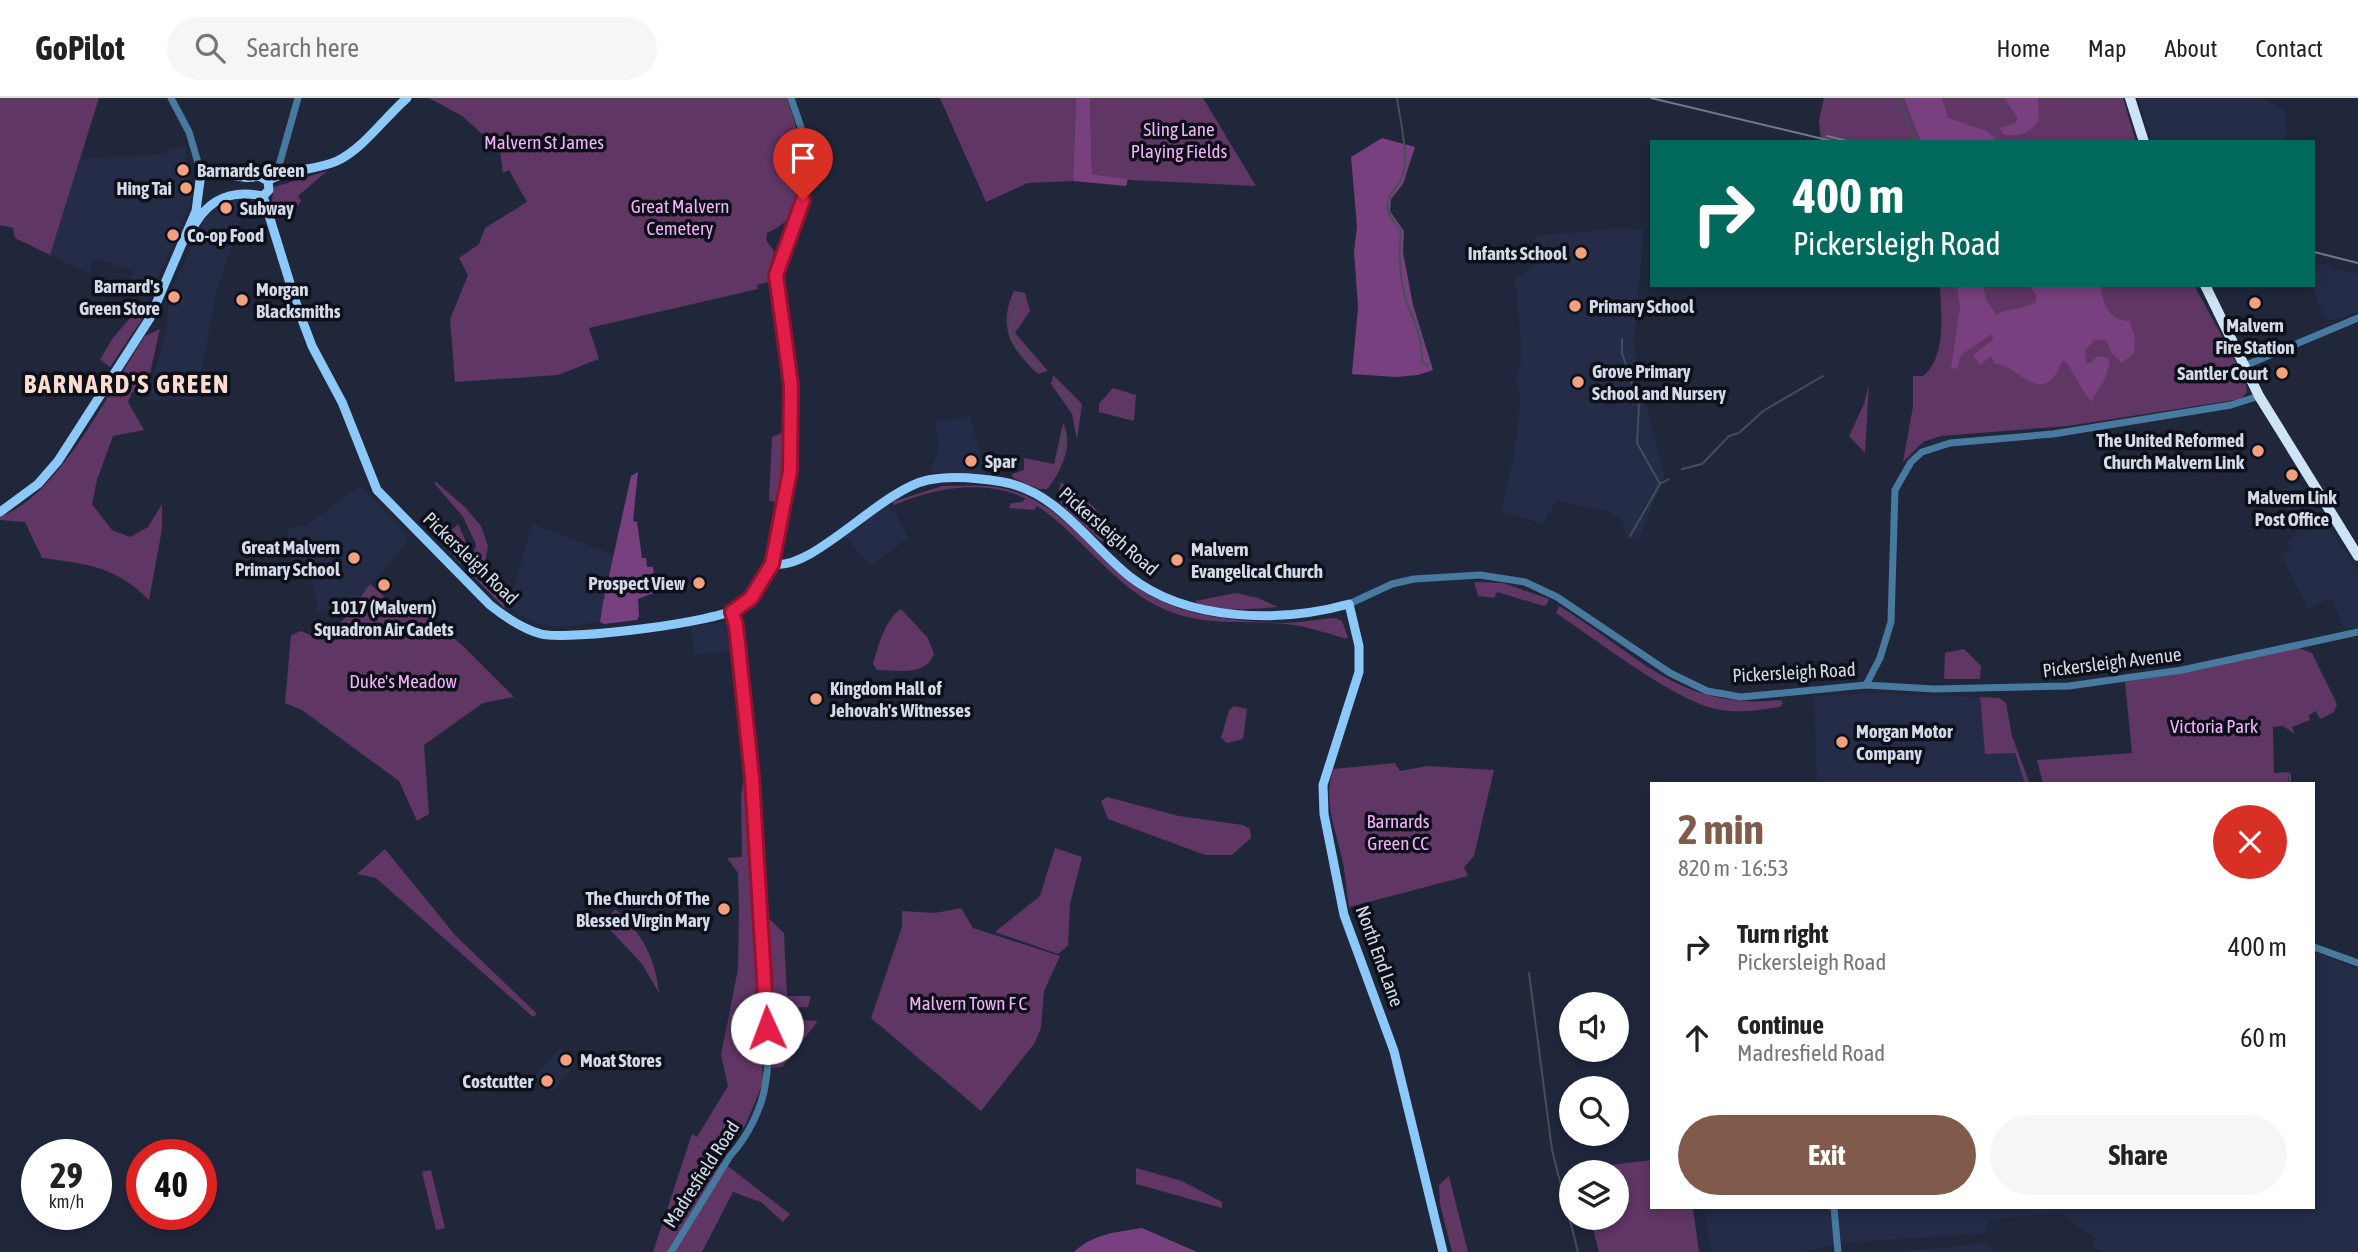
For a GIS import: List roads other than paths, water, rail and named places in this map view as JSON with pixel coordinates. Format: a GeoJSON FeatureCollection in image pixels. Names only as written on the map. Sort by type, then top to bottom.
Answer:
{"type":"FeatureCollection","features":[{"type":"Feature","properties":{"kind":"highway"},"geometry":{"type":"LineString","coordinates":[[2130,98],[2143,140]]}},
{"type":"Feature","properties":{"kind":"highway"},"geometry":{"type":"LineString","coordinates":[[2206,287],[2259,396],[2358,556]]}},
{"type":"Feature","properties":{"kind":"main road"},"geometry":{"type":"LineString","coordinates":[[0,512],[38,484],[58,461],[150,318],[196,211],[201,173],[213,172],[246,179],[259,176],[272,178],[325,166],[340,159],[407,98]]}},
{"type":"Feature","properties":{"kind":"main road"},"geometry":{"type":"LineString","coordinates":[[181,247],[199,217],[213,203],[237,191],[262,196],[269,190],[272,178]]}},
{"type":"Feature","properties":{"kind":"main road"},"geometry":{"type":"LineString","coordinates":[[199,187],[203,200],[213,203]]}},
{"type":"Feature","properties":{"kind":"main road","name":"Pickersleigh Road"},"geometry":{"type":"LineString","coordinates":[[262,196],[303,321],[342,402],[377,490],[490,605],[534,631],[563,636],[710,618],[732,612]]}},
{"type":"Feature","properties":{"kind":"main road","name":"Pickersleigh Road"},"geometry":{"type":"LineString","coordinates":[[772,564],[785,567],[812,552],[902,490],[928,480],[980,479],[1033,492],[1086,533],[1129,576],[1159,596],[1188,606],[1221,612],[1267,614],[1312,612],[1349,604]]}},
{"type":"Feature","properties":{"kind":"main road"},"geometry":{"type":"LineString","coordinates":[[732,612],[751,598],[772,564]]}},
{"type":"Feature","properties":{"kind":"main road","name":"North End Lane"},"geometry":{"type":"LineString","coordinates":[[1349,604],[1359,646],[1359,672],[1322,785],[1324,814],[1344,915],[1394,1051],[1443,1252]]}},
{"type":"Feature","properties":{"kind":"street"},"geometry":{"type":"LineString","coordinates":[[172,98],[189,132],[201,173]]}},
{"type":"Feature","properties":{"kind":"street"},"geometry":{"type":"LineString","coordinates":[[272,178],[298,98]]}},
{"type":"Feature","properties":{"kind":"street"},"geometry":{"type":"LineString","coordinates":[[772,564],[790,471],[791,428],[790,374],[776,275],[803,200],[809,170],[806,142],[792,98]]}},
{"type":"Feature","properties":{"kind":"street"},"geometry":{"type":"LineString","coordinates":[[2244,366],[2358,318]]}},
{"type":"Feature","properties":{"kind":"street","name":"Pickersleigh Road"},"geometry":{"type":"LineString","coordinates":[[1349,604],[1392,584],[1414,579],[1489,576],[1542,588],[1670,673],[1707,691],[1741,697],[1866,685],[1885,646],[1891,622],[1895,490],[1911,462],[1922,452],[1950,443],[2053,434],[2208,409],[2259,396]]}},
{"type":"Feature","properties":{"kind":"street","name":"Madresfield Road"},"geometry":{"type":"LineString","coordinates":[[671,1252],[740,1144],[752,1122],[766,1083],[768,1043],[765,967],[754,802],[736,625],[732,612]]}},
{"type":"Feature","properties":{"kind":"street","name":"Pickersleigh Avenue"},"geometry":{"type":"LineString","coordinates":[[1866,685],[1934,689],[2069,686],[2182,670],[2358,632]]}},
{"type":"Feature","properties":{"kind":"street"},"geometry":{"type":"LineString","coordinates":[[2315,947],[2358,962]]}},
{"type":"Feature","properties":{"kind":"street"},"geometry":{"type":"LineString","coordinates":[[1834,1209],[1838,1252]]}},
{"type":"Feature","properties":{"kind":"waterway"},"geometry":{"type":"LineString","coordinates":[[1397,98],[1405,163],[1399,183],[1390,196],[1388,209],[1401,231],[1403,286],[1420,339],[1422,362],[1428,366]]}},
{"type":"Feature","properties":{"kind":"waterway"},"geometry":{"type":"LineString","coordinates":[[1898,98],[1915,140]]}},
{"type":"Feature","properties":{"kind":"waterway"},"geometry":{"type":"LineString","coordinates":[[1019,293],[1011,325],[1012,338],[1019,350],[1039,370]]}},
{"type":"Feature","properties":{"kind":"waterway"},"geometry":{"type":"LineString","coordinates":[[1622,339],[1622,353],[1639,406],[1637,443],[1660,484]]}},
{"type":"Feature","properties":{"kind":"waterway"},"geometry":{"type":"LineString","coordinates":[[1682,469],[1702,464],[1729,436],[1739,433],[1763,411],[1823,376]]}},
{"type":"Feature","properties":{"kind":"waterway"},"geometry":{"type":"LineString","coordinates":[[1057,385],[1077,413]]}},
{"type":"Feature","properties":{"kind":"waterway"},"geometry":{"type":"LineString","coordinates":[[1057,465],[1065,432]]}},
{"type":"Feature","properties":{"kind":"waterway"},"geometry":{"type":"LineString","coordinates":[[1630,536],[1660,484],[1669,479]]}},
{"type":"Feature","properties":{"kind":"waterway"},"geometry":{"type":"LineString","coordinates":[[2290,774],[2290,782]]}},
{"type":"Feature","properties":{"kind":"waterway"},"geometry":{"type":"LineString","coordinates":[[1529,973],[1552,1150],[1578,1252]]}},
{"type":"Feature","properties":{"kind":"railway"},"geometry":{"type":"LineString","coordinates":[[1651,98],[1828,140]]}},
{"type":"Feature","properties":{"kind":"railway"},"geometry":{"type":"LineString","coordinates":[[1827,136],[1844,140]]}},
{"type":"Feature","properties":{"kind":"railway"},"geometry":{"type":"LineString","coordinates":[[2315,252],[2358,263]]}},
{"type":"Feature","properties":{"kind":"place","name":"Barnards Green"},"geometry":{"type":"Point","coordinates":[183,170]}},
{"type":"Feature","properties":{"kind":"place","name":"Hing Tai"},"geometry":{"type":"Point","coordinates":[186,188]}},
{"type":"Feature","properties":{"kind":"place","name":"Subway"},"geometry":{"type":"Point","coordinates":[226,208]}},
{"type":"Feature","properties":{"kind":"place","name":"Co-op Food"},"geometry":{"type":"Point","coordinates":[173,235]}},
{"type":"Feature","properties":{"kind":"place","name":"Infants School"},"geometry":{"type":"Point","coordinates":[1581,253]}},
{"type":"Feature","properties":{"kind":"place","name":"Barnard's Green Store"},"geometry":{"type":"Point","coordinates":[174,297]}},
{"type":"Feature","properties":{"kind":"place","name":"Morgan Blacksmiths"},"geometry":{"type":"Point","coordinates":[242,300]}},
{"type":"Feature","properties":{"kind":"place","name":"Malvern Fire Station"},"geometry":{"type":"Point","coordinates":[2255,303]}},
{"type":"Feature","properties":{"kind":"place","name":"Primary School"},"geometry":{"type":"Point","coordinates":[1575,306]}},
{"type":"Feature","properties":{"kind":"place","name":"Santler Court"},"geometry":{"type":"Point","coordinates":[2282,373]}},
{"type":"Feature","properties":{"kind":"place","name":"Grove Primary School and Nursery"},"geometry":{"type":"Point","coordinates":[1578,382]}},
{"type":"Feature","properties":{"kind":"place","name":"The United Reformed Church Malvern Link"},"geometry":{"type":"Point","coordinates":[2258,451]}},
{"type":"Feature","properties":{"kind":"place","name":"Spar"},"geometry":{"type":"Point","coordinates":[971,461]}},
{"type":"Feature","properties":{"kind":"place","name":"Malvern Link Post Office"},"geometry":{"type":"Point","coordinates":[2292,475]}},
{"type":"Feature","properties":{"kind":"place","name":"Great Malvern Primary School"},"geometry":{"type":"Point","coordinates":[354,558]}},
{"type":"Feature","properties":{"kind":"place","name":"Malvern Evangelical Church"},"geometry":{"type":"Point","coordinates":[1177,560]}},
{"type":"Feature","properties":{"kind":"place","name":"Prospect View"},"geometry":{"type":"Point","coordinates":[699,583]}},
{"type":"Feature","properties":{"kind":"place","name":"1017 (Malvern) Squadron Air Cadets"},"geometry":{"type":"Point","coordinates":[384,585]}},
{"type":"Feature","properties":{"kind":"place","name":"Kingdom Hall of Jehovah's Witnesses"},"geometry":{"type":"Point","coordinates":[816,699]}},
{"type":"Feature","properties":{"kind":"place","name":"Morgan Motor Company"},"geometry":{"type":"Point","coordinates":[1842,742]}},
{"type":"Feature","properties":{"kind":"place","name":"The Church Of The Blessed Virgin Mary"},"geometry":{"type":"Point","coordinates":[724,909]}},
{"type":"Feature","properties":{"kind":"place","name":"Moat Stores"},"geometry":{"type":"Point","coordinates":[566,1060]}},
{"type":"Feature","properties":{"kind":"place","name":"Costcutter"},"geometry":{"type":"Point","coordinates":[547,1081]}},
{"type":"Feature","properties":{"kind":"district","name":"BARNARD'S GREEN"},"geometry":{"type":"Point","coordinates":[127,384]}},
{"type":"Feature","properties":{"kind":"park label","name":"Sling Lane Playing Fields"},"geometry":{"type":"Point","coordinates":[1179,140]}},
{"type":"Feature","properties":{"kind":"park label","name":"Malvern St James"},"geometry":{"type":"Point","coordinates":[544,142]}},
{"type":"Feature","properties":{"kind":"park label","name":"Great Malvern Cemetery"},"geometry":{"type":"Point","coordinates":[680,217]}},
{"type":"Feature","properties":{"kind":"park label","name":"Duke's Meadow"},"geometry":{"type":"Point","coordinates":[403,681]}},
{"type":"Feature","properties":{"kind":"park label","name":"Victoria Park"},"geometry":{"type":"Point","coordinates":[2214,726]}},
{"type":"Feature","properties":{"kind":"park label","name":"Barnards Green CC"},"geometry":{"type":"Point","coordinates":[1398,832]}},
{"type":"Feature","properties":{"kind":"park label","name":"Malvern Town F C"},"geometry":{"type":"Point","coordinates":[968,1003]}}]}
